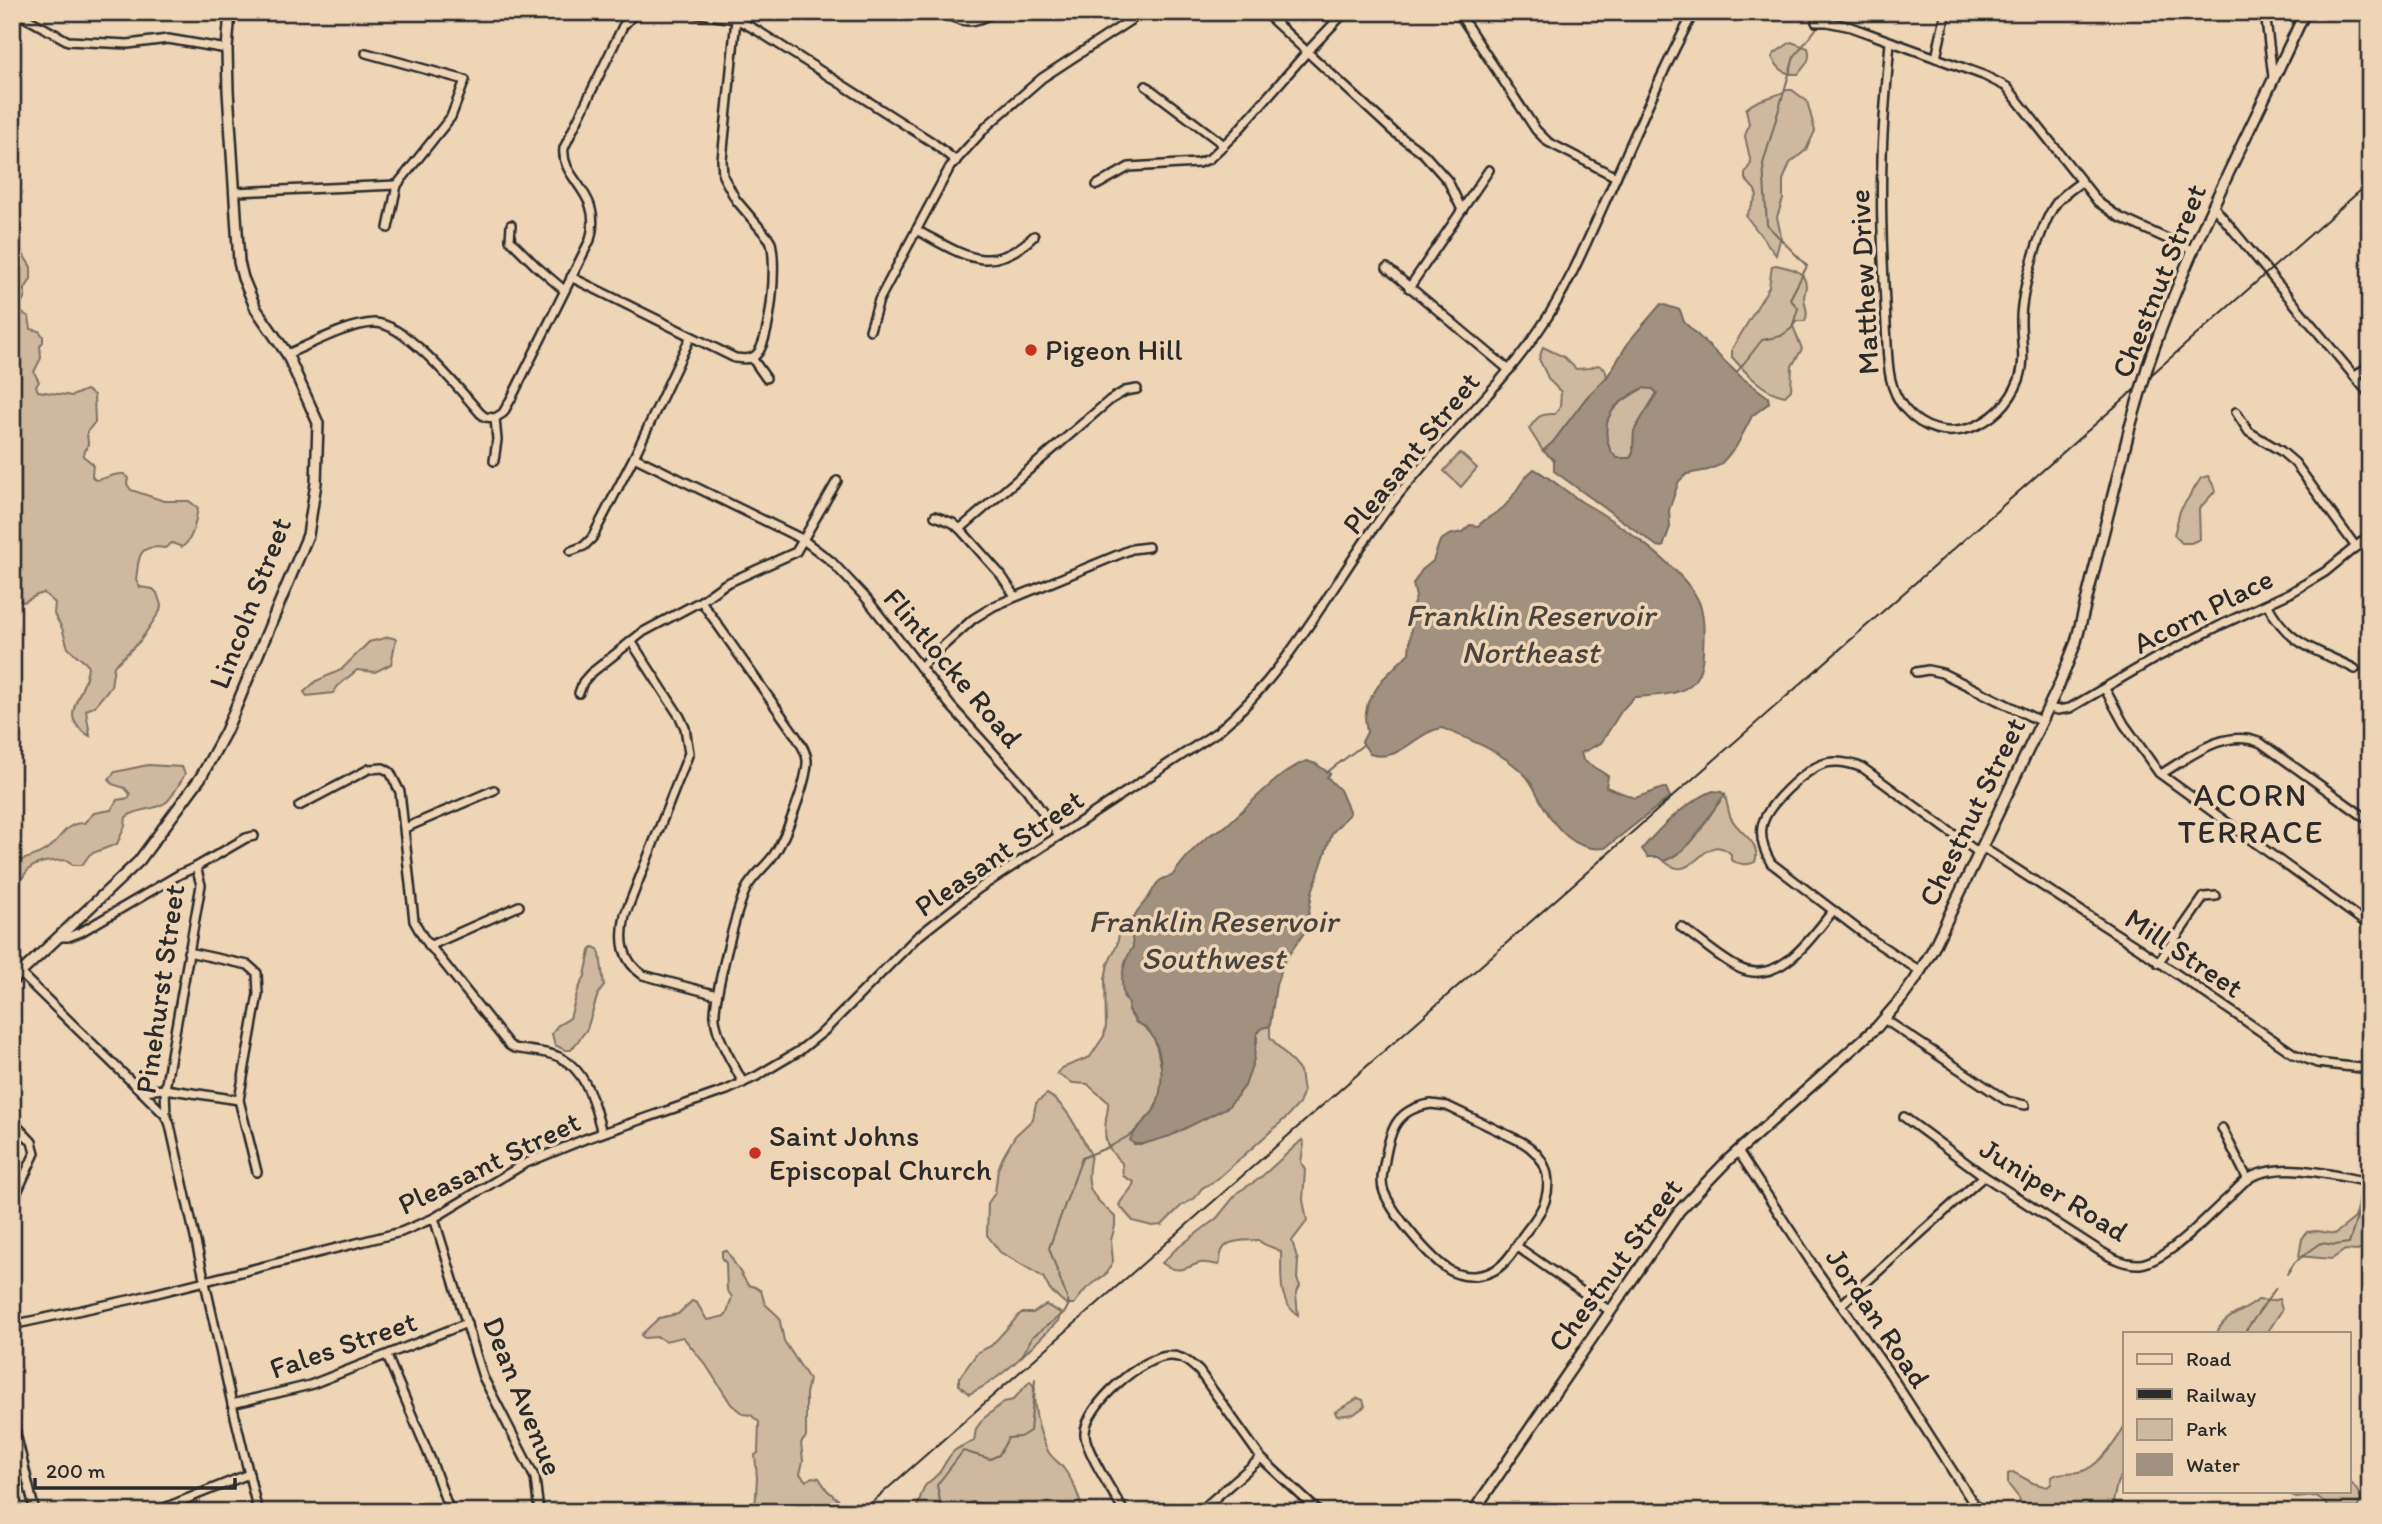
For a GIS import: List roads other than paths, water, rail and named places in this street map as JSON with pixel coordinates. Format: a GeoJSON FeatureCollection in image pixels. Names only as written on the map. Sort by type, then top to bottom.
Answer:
{"type":"FeatureCollection","features":[{"type":"Feature","properties":{"kind":"main road","name":"Lincoln Street"},"geometry":{"type":"LineString","coordinates":[[12,981],[139,861],[205,771],[226,730],[307,535],[316,483],[318,423],[287,354],[256,309],[243,278],[237,243],[227,50],[230,12]]}},
{"type":"Feature","properties":{"kind":"main road","name":"Chestnut Street"},"geometry":{"type":"LineString","coordinates":[[1473,1512],[1679,1211],[1738,1151],[1884,1019],[1920,971],[2049,708],[2076,642],[2130,427],[2159,332],[2305,12]]}},
{"type":"Feature","properties":{"kind":"street"},"geometry":{"type":"LineString","coordinates":[[15,12],[68,41],[128,44],[168,39],[227,50]]}},
{"type":"Feature","properties":{"kind":"street"},"geometry":{"type":"LineString","coordinates":[[495,418],[503,413],[508,405],[590,240],[594,216],[589,201],[563,155],[564,148],[623,26],[636,12]]}},
{"type":"Feature","properties":{"kind":"street"},"geometry":{"type":"LineString","coordinates":[[686,12],[736,19],[758,31],[932,142],[956,161]]}},
{"type":"Feature","properties":{"kind":"street"},"geometry":{"type":"LineString","coordinates":[[943,12],[952,18],[972,22],[994,12]]}},
{"type":"Feature","properties":{"kind":"street"},"geometry":{"type":"LineString","coordinates":[[870,330],[879,300],[938,187],[956,161],[988,125],[1042,78],[1143,12]]}},
{"type":"Feature","properties":{"kind":"street"},"geometry":{"type":"LineString","coordinates":[[1264,12],[1394,132],[1424,154],[1448,181],[1462,210]]}},
{"type":"Feature","properties":{"kind":"street"},"geometry":{"type":"LineString","coordinates":[[1097,185],[1122,169],[1209,159],[1345,12]]}},
{"type":"Feature","properties":{"kind":"street"},"geometry":{"type":"LineString","coordinates":[[1458,12],[1536,130],[1548,142],[1616,177]]}},
{"type":"Feature","properties":{"kind":"street","name":"Pleasant Street"},"geometry":{"type":"LineString","coordinates":[[12,1325],[132,1299],[401,1232],[434,1218],[524,1164],[743,1083],[799,1051],[858,998],[929,927],[978,889],[1198,747],[1240,714],[1285,660],[1393,501],[1509,370],[1541,328],[1582,254],[1662,75],[1694,12]]}},
{"type":"Feature","properties":{"kind":"street"},"geometry":{"type":"LineString","coordinates":[[1936,58],[1946,12]]}},
{"type":"Feature","properties":{"kind":"street"},"geometry":{"type":"LineString","coordinates":[[2265,12],[2274,81]]}},
{"type":"Feature","properties":{"kind":"street"},"geometry":{"type":"LineString","coordinates":[[736,19],[722,160],[723,176],[736,200],[770,240],[774,254],[764,343],[752,358]]}},
{"type":"Feature","properties":{"kind":"street"},"geometry":{"type":"LineString","coordinates":[[1816,22],[1845,26],[1983,75],[2007,87],[2098,202],[2112,213],[2194,251]]}},
{"type":"Feature","properties":{"kind":"street","name":"Matthew Drive"},"geometry":{"type":"LineString","coordinates":[[1890,42],[1881,178],[1888,366],[1896,397],[1915,418],[1931,427],[1959,430],[1989,421],[2007,403],[2023,368],[2021,309],[2026,281],[2051,213],[2061,199],[2081,181]]}},
{"type":"Feature","properties":{"kind":"street"},"geometry":{"type":"LineString","coordinates":[[366,53],[465,80],[451,117],[397,186],[388,228]]}},
{"type":"Feature","properties":{"kind":"street"},"geometry":{"type":"LineString","coordinates":[[1146,86],[1224,145]]}},
{"type":"Feature","properties":{"kind":"street"},"geometry":{"type":"LineString","coordinates":[[1409,288],[1489,170]]}},
{"type":"Feature","properties":{"kind":"street"},"geometry":{"type":"LineString","coordinates":[[234,192],[397,186]]}},
{"type":"Feature","properties":{"kind":"street"},"geometry":{"type":"LineString","coordinates":[[2214,207],[2370,395]]}},
{"type":"Feature","properties":{"kind":"street"},"geometry":{"type":"LineString","coordinates":[[511,225],[510,240],[517,249],[564,290]]}},
{"type":"Feature","properties":{"kind":"street"},"geometry":{"type":"LineString","coordinates":[[916,230],[961,253],[986,260],[1006,256],[1034,236]]}},
{"type":"Feature","properties":{"kind":"street"},"geometry":{"type":"LineString","coordinates":[[1387,268],[1509,370]]}},
{"type":"Feature","properties":{"kind":"street"},"geometry":{"type":"LineString","coordinates":[[570,277],[690,338],[735,358],[752,358]]}},
{"type":"Feature","properties":{"kind":"street"},"geometry":{"type":"LineString","coordinates":[[287,354],[336,333],[362,325],[384,324],[413,342],[480,413],[495,418]]}},
{"type":"Feature","properties":{"kind":"street"},"geometry":{"type":"LineString","coordinates":[[571,551],[584,546],[592,538],[690,338]]}},
{"type":"Feature","properties":{"kind":"street"},"geometry":{"type":"LineString","coordinates":[[752,358],[766,378]]}},
{"type":"Feature","properties":{"kind":"street"},"geometry":{"type":"LineString","coordinates":[[2355,377],[2370,364]]}},
{"type":"Feature","properties":{"kind":"street"},"geometry":{"type":"LineString","coordinates":[[960,529],[1110,400],[1125,391],[1137,388]]}},
{"type":"Feature","properties":{"kind":"street"},"geometry":{"type":"LineString","coordinates":[[2236,412],[2249,432],[2281,451],[2295,463],[2356,547]]}},
{"type":"Feature","properties":{"kind":"street"},"geometry":{"type":"LineString","coordinates":[[494,461],[497,440],[495,418]]}},
{"type":"Feature","properties":{"kind":"street","name":"Flintlocke Road"},"geometry":{"type":"LineString","coordinates":[[634,457],[802,539],[844,573],[920,667],[1027,790],[1059,836]]}},
{"type":"Feature","properties":{"kind":"street"},"geometry":{"type":"LineString","coordinates":[[579,694],[587,677],[631,640],[701,601],[725,584],[796,552],[837,481]]}},
{"type":"Feature","properties":{"kind":"street"},"geometry":{"type":"LineString","coordinates":[[935,516],[960,529],[1001,575],[1015,596]]}},
{"type":"Feature","properties":{"kind":"street","name":"Acorn Place"},"geometry":{"type":"LineString","coordinates":[[2049,708],[2070,708],[2154,659],[2267,604],[2325,572],[2370,535]]}},
{"type":"Feature","properties":{"kind":"street"},"geometry":{"type":"LineString","coordinates":[[920,667],[973,619],[1015,596],[1132,550],[1148,547]]}},
{"type":"Feature","properties":{"kind":"street"},"geometry":{"type":"LineString","coordinates":[[701,601],[796,736],[807,760],[803,786],[778,848],[754,877],[741,902],[717,995],[717,1030],[743,1083]]}},
{"type":"Feature","properties":{"kind":"street"},"geometry":{"type":"LineString","coordinates":[[2267,604],[2275,619],[2297,642],[2355,669]]}},
{"type":"Feature","properties":{"kind":"street"},"geometry":{"type":"LineString","coordinates":[[631,640],[680,717],[685,727],[689,753],[625,915],[622,941],[624,952],[635,969],[643,975],[717,995]]}},
{"type":"Feature","properties":{"kind":"street"},"geometry":{"type":"LineString","coordinates":[[1916,672],[1928,670],[1942,673],[2042,722]]}},
{"type":"Feature","properties":{"kind":"street"},"geometry":{"type":"LineString","coordinates":[[2105,689],[2124,724],[2161,774],[2370,926]]}},
{"type":"Feature","properties":{"kind":"street"},"geometry":{"type":"LineString","coordinates":[[2161,774],[2218,741],[2248,737],[2261,743],[2370,821]]}},
{"type":"Feature","properties":{"kind":"street","name":"Mill Street"},"geometry":{"type":"LineString","coordinates":[[1920,971],[1833,911],[1771,863],[1764,852],[1761,835],[1766,814],[1783,794],[1821,765],[1844,761],[1863,768],[1981,850],[2294,1054],[2317,1063],[2370,1069]]}},
{"type":"Feature","properties":{"kind":"street"},"geometry":{"type":"LineString","coordinates":[[299,806],[369,769],[383,768],[390,772],[399,786],[414,920],[429,946],[509,1045],[557,1055],[573,1066],[589,1091],[602,1133]]}},
{"type":"Feature","properties":{"kind":"street"},"geometry":{"type":"LineString","coordinates":[[405,828],[494,790]]}},
{"type":"Feature","properties":{"kind":"street"},"geometry":{"type":"LineString","coordinates":[[58,937],[68,937],[80,932],[180,874],[254,836]]}},
{"type":"Feature","properties":{"kind":"street","name":"Pinehurst Street"},"geometry":{"type":"LineString","coordinates":[[166,1117],[165,1089],[201,885],[196,867]]}},
{"type":"Feature","properties":{"kind":"street"},"geometry":{"type":"LineString","coordinates":[[2158,963],[2204,897],[2216,896]]}},
{"type":"Feature","properties":{"kind":"street"},"geometry":{"type":"LineString","coordinates":[[429,946],[519,906]]}},
{"type":"Feature","properties":{"kind":"street"},"geometry":{"type":"LineString","coordinates":[[1681,927],[1738,967],[1759,972],[1770,971],[1790,960],[1833,911]]}},
{"type":"Feature","properties":{"kind":"street"},"geometry":{"type":"LineString","coordinates":[[188,952],[248,965],[257,973],[258,993],[239,1100],[257,1172]]}},
{"type":"Feature","properties":{"kind":"street"},"geometry":{"type":"LineString","coordinates":[[20,973],[166,1117],[172,1132],[258,1512]]}},
{"type":"Feature","properties":{"kind":"street"},"geometry":{"type":"LineString","coordinates":[[1884,1019],[2007,1101],[2025,1105]]}},
{"type":"Feature","properties":{"kind":"street"},"geometry":{"type":"LineString","coordinates":[[141,1091],[165,1089],[239,1100]]}},
{"type":"Feature","properties":{"kind":"street"},"geometry":{"type":"LineString","coordinates":[[1423,1105],[1447,1106],[1522,1142],[1540,1155],[1547,1174],[1545,1201],[1516,1247],[1495,1270],[1471,1276],[1457,1274],[1443,1266],[1412,1233],[1392,1206],[1382,1184],[1390,1133],[1406,1113],[1423,1105]]}},
{"type":"Feature","properties":{"kind":"street","name":"Juniper Road"},"geometry":{"type":"LineString","coordinates":[[1904,1117],[1984,1176],[2100,1251],[2130,1264],[2154,1260],[2248,1180],[2280,1170],[2370,1182]]}},
{"type":"Feature","properties":{"kind":"street"},"geometry":{"type":"LineString","coordinates":[[12,1121],[32,1142],[35,1153],[12,1203]]}},
{"type":"Feature","properties":{"kind":"street"},"geometry":{"type":"LineString","coordinates":[[2222,1128],[2248,1180]]}},
{"type":"Feature","properties":{"kind":"street","name":"Jordan Road"},"geometry":{"type":"LineString","coordinates":[[1738,1151],[1979,1512]]}},
{"type":"Feature","properties":{"kind":"street"},"geometry":{"type":"LineString","coordinates":[[1842,1304],[1984,1176]]}},
{"type":"Feature","properties":{"kind":"street","name":"Dean Avenue"},"geometry":{"type":"LineString","coordinates":[[434,1218],[483,1377],[535,1478],[539,1512]]}},
{"type":"Feature","properties":{"kind":"street"},"geometry":{"type":"LineString","coordinates":[[1516,1247],[1610,1311]]}},
{"type":"Feature","properties":{"kind":"street","name":"Fales Street"},"geometry":{"type":"LineString","coordinates":[[232,1405],[310,1385],[467,1323]]}},
{"type":"Feature","properties":{"kind":"street"},"geometry":{"type":"LineString","coordinates":[[387,1356],[450,1512]]}},
{"type":"Feature","properties":{"kind":"street"},"geometry":{"type":"LineString","coordinates":[[1124,1512],[1093,1456],[1084,1431],[1096,1405],[1132,1372],[1156,1357],[1172,1356],[1181,1358],[1199,1371],[1261,1458],[1319,1512]]}},
{"type":"Feature","properties":{"kind":"street"},"geometry":{"type":"LineString","coordinates":[[12,1417],[35,1512]]}},
{"type":"Feature","properties":{"kind":"street"},"geometry":{"type":"LineString","coordinates":[[1199,1512],[1261,1458]]}},
{"type":"Feature","properties":{"kind":"street"},"geometry":{"type":"LineString","coordinates":[[153,1512],[249,1474]]}},
{"type":"Feature","properties":{"kind":"water","name":"Franklin Reservoir Northeast"},"geometry":{"type":"Polygon","coordinates":[[[1661,304],[1680,310],[1684,322],[1741,377],[1768,397],[1769,403],[1752,416],[1736,447],[1720,465],[1687,474],[1679,481],[1669,510],[1670,527],[1663,547],[1657,546],[1554,471],[1554,460],[1543,451],[1607,377],[1630,340],[1661,304]],[[1643,388],[1635,392],[1610,414],[1606,429],[1607,439],[1610,450],[1617,458],[1630,458],[1633,453],[1634,431],[1657,393],[1653,389],[1643,388]]]}},
{"type":"Feature","properties":{"kind":"water","name":"Franklin Reservoir Northeast"},"geometry":{"type":"Polygon","coordinates":[[[1534,469],[1612,520],[1661,558],[1688,585],[1701,610],[1703,651],[1697,678],[1690,685],[1671,694],[1634,697],[1622,710],[1601,743],[1581,753],[1583,760],[1608,776],[1606,787],[1635,798],[1666,788],[1670,797],[1605,848],[1585,846],[1568,837],[1554,822],[1532,784],[1515,765],[1463,737],[1442,728],[1433,730],[1399,751],[1381,756],[1370,754],[1362,742],[1367,732],[1365,718],[1368,702],[1382,680],[1409,653],[1416,597],[1413,584],[1422,570],[1433,561],[1440,541],[1449,535],[1462,532],[1470,525],[1478,526],[1500,510],[1534,469]]]}},
{"type":"Feature","properties":{"kind":"water","name":"Franklin Reservoir Southwest"},"geometry":{"type":"Polygon","coordinates":[[[1307,761],[1330,774],[1327,777],[1340,790],[1350,813],[1332,833],[1312,892],[1306,930],[1285,960],[1276,985],[1270,1026],[1262,1028],[1257,1034],[1254,1059],[1245,1086],[1228,1107],[1170,1136],[1134,1144],[1130,1140],[1132,1135],[1154,1110],[1158,1100],[1161,1074],[1158,1048],[1153,1037],[1146,1028],[1137,1023],[1128,1009],[1129,1004],[1123,991],[1122,976],[1133,947],[1132,937],[1139,925],[1134,917],[1157,884],[1172,876],[1199,844],[1225,827],[1276,780],[1307,761]]]}},
{"type":"Feature","properties":{"kind":"water"},"geometry":{"type":"Polygon","coordinates":[[[1713,791],[1725,795],[1692,841],[1664,861],[1658,857],[1648,857],[1642,849],[1657,832],[1683,809],[1713,791]]]}},
{"type":"Feature","properties":{"kind":"waterway"},"geometry":{"type":"LineString","coordinates":[[1737,372],[1762,340],[1781,336],[1792,328],[1798,308],[1790,299],[1807,266],[1767,225],[1763,164],[1794,57],[1816,29]]}},
{"type":"Feature","properties":{"kind":"waterway"},"geometry":{"type":"LineString","coordinates":[[1326,773],[1363,745]]}},
{"type":"Feature","properties":{"kind":"waterway"},"geometry":{"type":"LineString","coordinates":[[1022,1356],[1032,1337],[1065,1312],[1069,1304],[1049,1248],[1082,1158],[1132,1134]]}},
{"type":"Feature","properties":{"kind":"waterway"},"geometry":{"type":"LineString","coordinates":[[2287,1274],[2295,1262],[2321,1243],[2349,1243],[2364,1195]]}},
{"type":"Feature","properties":{"kind":"waterway"},"geometry":{"type":"LineString","coordinates":[[2245,1332],[2276,1288]]}},
{"type":"Feature","properties":{"kind":"waterway"},"geometry":{"type":"LineString","coordinates":[[942,1512],[937,1485],[963,1451],[990,1459],[999,1455],[1008,1438],[1020,1437],[1030,1431],[1035,1379]]}},
{"type":"Feature","properties":{"kind":"railway"},"geometry":{"type":"LineString","coordinates":[[861,1512],[2370,182]]}},
{"type":"Feature","properties":{"kind":"place","name":"Pigeon Hill"},"geometry":{"type":"Point","coordinates":[1031,350]}},
{"type":"Feature","properties":{"kind":"place","name":"Saint Johns Episcopal Church"},"geometry":{"type":"Point","coordinates":[755,1153]}},
{"type":"Feature","properties":{"kind":"district","name":"ACORN TERRACE"},"geometry":{"type":"Point","coordinates":[2251,814]}}]}
